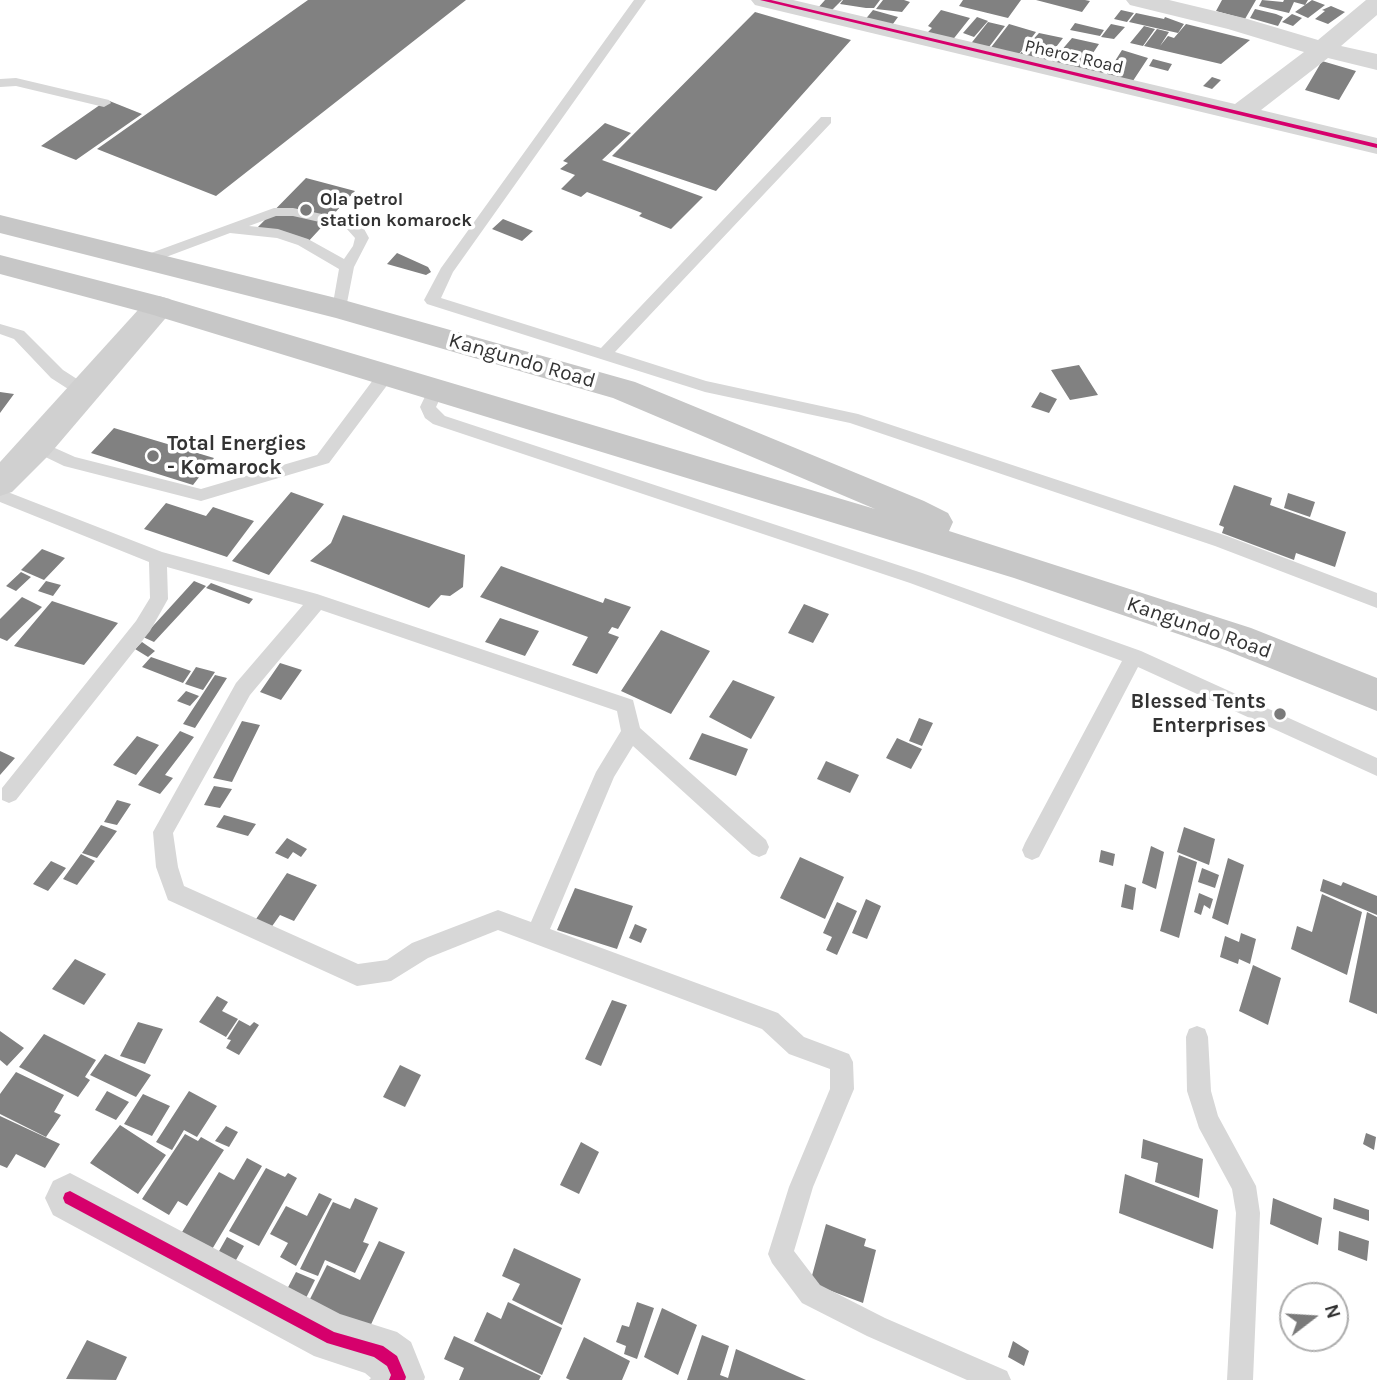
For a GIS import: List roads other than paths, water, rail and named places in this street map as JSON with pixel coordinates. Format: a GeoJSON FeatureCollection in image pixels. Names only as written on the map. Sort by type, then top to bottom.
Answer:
{"type":"FeatureCollection","features":[{"type":"Feature","properties":{"kind":"highway","name":"Kangundo Road"},"geometry":{"type":"LineString","coordinates":[[0,224],[340,309],[624,390],[912,510],[1020,566]]}},
{"type":"Feature","properties":{"kind":"highway","name":"Kangundo Road"},"geometry":{"type":"LineString","coordinates":[[0,264],[159,306],[385,376],[437,388],[1020,566],[1238,639],[1377,695]]}},
{"type":"Feature","properties":{"kind":"main road"},"geometry":{"type":"LineString","coordinates":[[2,481],[37,446],[159,306]]}},
{"type":"Feature","properties":{"kind":"street","name":"Pheroz Road"},"geometry":{"type":"LineString","coordinates":[[763,0],[1377,146]]}},
{"type":"Feature","properties":{"kind":"street"},"geometry":{"type":"LineString","coordinates":[[1138,0],[1203,7],[1321,49],[1377,62]]}},
{"type":"Feature","properties":{"kind":"street"},"geometry":{"type":"LineString","coordinates":[[1239,114],[1294,73],[1377,3]]}},
{"type":"Feature","properties":{"kind":"street"},"geometry":{"type":"LineString","coordinates":[[70,1198],[332,1338],[378,1351],[392,1361],[399,1377],[396,1380]]}},
{"type":"Feature","properties":{"kind":"lane"},"geometry":{"type":"LineString","coordinates":[[640,0],[446,271],[432,300],[705,386],[852,418],[1221,541],[1377,601]]}},
{"type":"Feature","properties":{"kind":"lane"},"geometry":{"type":"LineString","coordinates":[[0,83],[16,82],[104,103]]}},
{"type":"Feature","properties":{"kind":"lane"},"geometry":{"type":"LineString","coordinates":[[603,355],[826,120]]}},
{"type":"Feature","properties":{"kind":"lane"},"geometry":{"type":"LineString","coordinates":[[145,260],[263,214],[283,211],[351,224],[362,238],[347,267],[340,309]]}},
{"type":"Feature","properties":{"kind":"lane"},"geometry":{"type":"LineString","coordinates":[[224,229],[278,234],[303,242],[347,267]]}},
{"type":"Feature","properties":{"kind":"lane"},"geometry":{"type":"LineString","coordinates":[[0,329],[19,335],[57,374],[85,392]]}},
{"type":"Feature","properties":{"kind":"lane"},"geometry":{"type":"LineString","coordinates":[[37,446],[70,462],[201,495],[323,459],[385,376]]}},
{"type":"Feature","properties":{"kind":"lane"},"geometry":{"type":"LineString","coordinates":[[437,388],[428,407],[431,414],[439,420],[916,578],[1134,657],[1377,768]]}},
{"type":"Feature","properties":{"kind":"lane"},"geometry":{"type":"LineString","coordinates":[[2,481],[158,558],[317,601],[626,706],[631,732],[758,847]]}},
{"type":"Feature","properties":{"kind":"lane"},"geometry":{"type":"LineString","coordinates":[[9,794],[143,626],[159,599],[158,558]]}},
{"type":"Feature","properties":{"kind":"lane"},"geometry":{"type":"LineString","coordinates":[[317,601],[243,690],[163,832],[167,867],[176,893],[357,975],[391,970],[421,950],[498,920],[770,1021],[797,1046],[841,1062],[842,1089],[801,1187],[781,1254],[811,1294],[876,1327],[998,1380]]}},
{"type":"Feature","properties":{"kind":"lane"},"geometry":{"type":"LineString","coordinates":[[1032,850],[1134,657]]}},
{"type":"Feature","properties":{"kind":"lane"},"geometry":{"type":"LineString","coordinates":[[537,934],[606,772],[631,732]]}},
{"type":"Feature","properties":{"kind":"lane"},"geometry":{"type":"LineString","coordinates":[[1198,1037],[1199,1091],[1207,1120],[1244,1186],[1248,1213],[1240,1380]]}},
{"type":"Feature","properties":{"kind":"place","name":"Ola petrol station komarock"},"geometry":{"type":"Point","coordinates":[306,210]}},
{"type":"Feature","properties":{"kind":"place","name":"Total Energies - Komarock"},"geometry":{"type":"Point","coordinates":[153,456]}},
{"type":"Feature","properties":{"kind":"place","name":"Blessed Tents Enterprises"},"geometry":{"type":"Point","coordinates":[1280,714]}}]}
